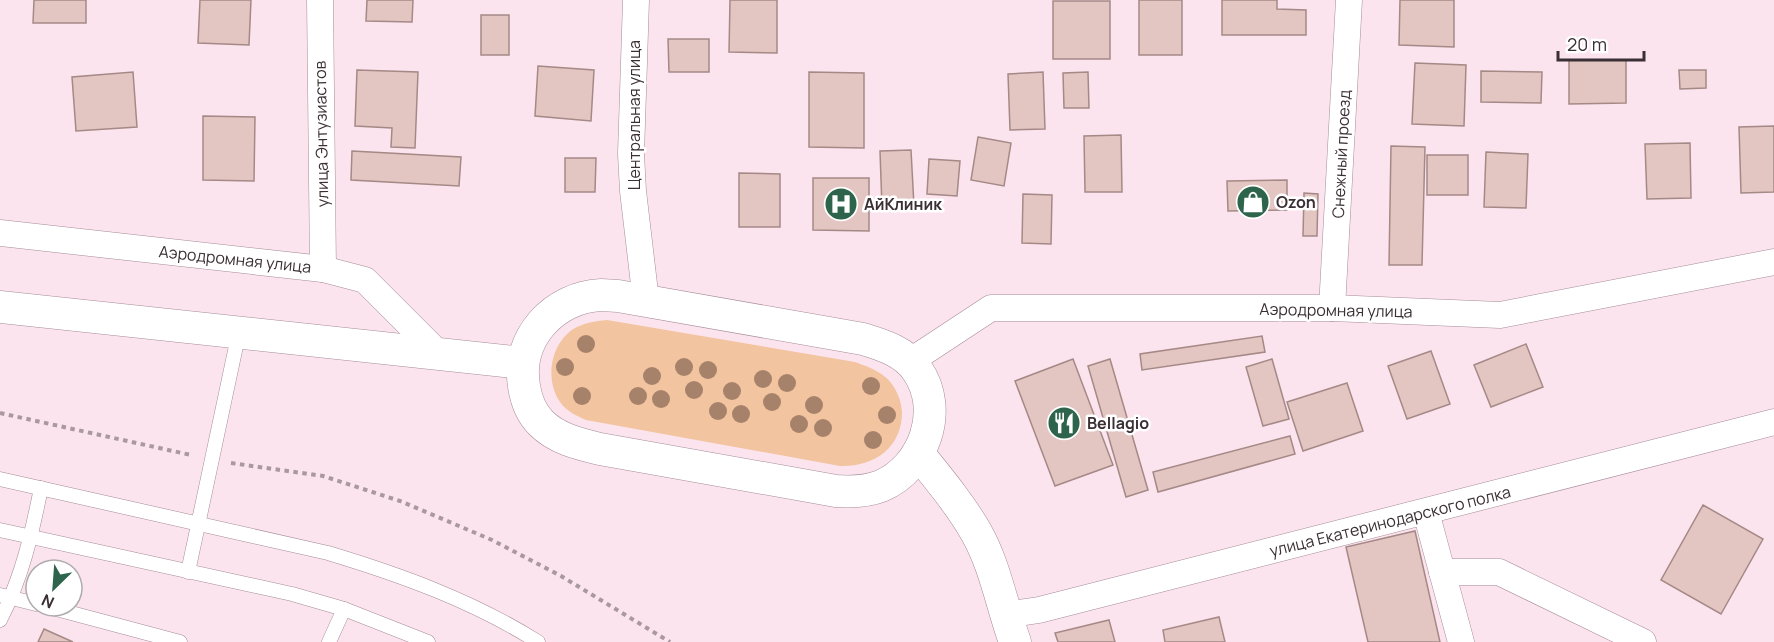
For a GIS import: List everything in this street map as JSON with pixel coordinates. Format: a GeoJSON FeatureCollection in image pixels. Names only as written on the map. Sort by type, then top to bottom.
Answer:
{"type":"FeatureCollection","features":[{"type":"Feature","properties":{"kind":"street","name":"улица Энтузиастов"},"geometry":{"type":"LineString","coordinates":[[320,0],[323,269]]}},
{"type":"Feature","properties":{"kind":"street","name":"Центральная улица"},"geometry":{"type":"LineString","coordinates":[[636,0],[631,154],[646,301]]}},
{"type":"Feature","properties":{"kind":"street","name":"Снежный проезд"},"geometry":{"type":"LineString","coordinates":[[1332,308],[1349,0]]}},
{"type":"Feature","properties":{"kind":"street","name":"Аэродромная улица"},"geometry":{"type":"LineString","coordinates":[[0,233],[323,269],[365,280],[438,353]]}},
{"type":"Feature","properties":{"kind":"street","name":"Аэродромная улица"},"geometry":{"type":"LineString","coordinates":[[909,362],[991,308],[1332,308],[1500,315],[1774,262]]}},
{"type":"Feature","properties":{"kind":"street"},"geometry":{"type":"LineString","coordinates":[[594,295],[618,296],[863,339],[890,348],[909,362],[917,370],[929,397],[929,425],[918,453],[911,464],[892,481],[870,490],[854,492],[836,491],[600,449],[566,440],[542,423],[533,413],[527,401],[522,375],[523,363],[532,334],[548,316],[575,299],[594,295]]}},
{"type":"Feature","properties":{"kind":"street"},"geometry":{"type":"LineString","coordinates":[[0,307],[523,363]]}},
{"type":"Feature","properties":{"kind":"street","name":"улица Екатеринодарского полка"},"geometry":{"type":"LineString","coordinates":[[1010,628],[1039,610],[1774,422]]}},
{"type":"Feature","properties":{"kind":"street"},"geometry":{"type":"LineString","coordinates":[[918,453],[956,502],[976,533],[990,563],[1010,628]]}},
{"type":"Feature","properties":{"kind":"street"},"geometry":{"type":"LineString","coordinates":[[1426,512],[1461,642]]}},
{"type":"Feature","properties":{"kind":"street"},"geometry":{"type":"LineString","coordinates":[[1442,572],[1499,572],[1643,642]]}},
{"type":"Feature","properties":{"kind":"lane"},"geometry":{"type":"LineString","coordinates":[[188,572],[239,332]]}},
{"type":"Feature","properties":{"kind":"lane"},"geometry":{"type":"LineString","coordinates":[[0,479],[328,553],[401,576],[463,603],[538,642]]}},
{"type":"Feature","properties":{"kind":"lane"},"geometry":{"type":"LineString","coordinates":[[0,620],[6,596],[31,537],[42,488]]}},
{"type":"Feature","properties":{"kind":"lane"},"geometry":{"type":"LineString","coordinates":[[0,530],[292,594],[344,609],[428,642]]}},
{"type":"Feature","properties":{"kind":"lane"},"geometry":{"type":"LineString","coordinates":[[6,596],[24,601]]}},
{"type":"Feature","properties":{"kind":"lane"},"geometry":{"type":"LineString","coordinates":[[329,642],[344,609]]}},
{"type":"Feature","properties":{"kind":"lane"},"geometry":{"type":"LineString","coordinates":[[84,617],[163,640],[180,642]]}},
{"type":"Feature","properties":{"kind":"path"},"geometry":{"type":"LineString","coordinates":[[0,413],[212,460],[323,476],[400,501],[492,540],[561,576],[670,642]]}},
{"type":"Feature","properties":{"kind":"shaded area"},"geometry":{"type":"Polygon","coordinates":[[[607,320],[855,362],[867,366],[888,379],[897,392],[902,412],[897,436],[884,453],[875,459],[840,466],[586,420],[568,411],[560,402],[552,383],[552,362],[560,342],[567,334],[583,325],[607,320]]]}},
{"type":"Feature","properties":{"kind":"building"},"geometry":{"type":"Polygon","coordinates":[[[34,0],[86,0],[86,23],[33,23],[34,0]]]}},
{"type":"Feature","properties":{"kind":"building"},"geometry":{"type":"Polygon","coordinates":[[[200,0],[251,0],[249,45],[198,43],[200,0]]]}},
{"type":"Feature","properties":{"kind":"building"},"geometry":{"type":"Polygon","coordinates":[[[367,0],[413,0],[412,22],[366,21],[367,0]]]}},
{"type":"Feature","properties":{"kind":"building"},"geometry":{"type":"Polygon","coordinates":[[[730,0],[777,0],[777,53],[729,52],[730,0]]]}},
{"type":"Feature","properties":{"kind":"building"},"geometry":{"type":"Polygon","coordinates":[[[1139,0],[1182,0],[1182,55],[1139,55],[1139,0]]]}},
{"type":"Feature","properties":{"kind":"building"},"geometry":{"type":"Polygon","coordinates":[[[1222,0],[1277,0],[1277,9],[1306,10],[1306,35],[1222,35],[1222,0]]]}},
{"type":"Feature","properties":{"kind":"building"},"geometry":{"type":"Polygon","coordinates":[[[1400,0],[1454,0],[1454,47],[1399,45],[1400,0]]]}},
{"type":"Feature","properties":{"kind":"building"},"geometry":{"type":"Polygon","coordinates":[[[1053,1],[1110,1],[1110,59],[1053,59],[1053,1]]]}},
{"type":"Feature","properties":{"kind":"building"},"geometry":{"type":"Polygon","coordinates":[[[481,15],[509,15],[509,55],[481,55],[481,15]]]}},
{"type":"Feature","properties":{"kind":"building"},"geometry":{"type":"Polygon","coordinates":[[[668,39],[709,39],[709,72],[669,72],[668,39]]]}},
{"type":"Feature","properties":{"kind":"building"},"geometry":{"type":"Polygon","coordinates":[[[1569,60],[1626,60],[1626,103],[1569,104],[1569,60]]]}},
{"type":"Feature","properties":{"kind":"building"},"geometry":{"type":"Polygon","coordinates":[[[1415,63],[1466,65],[1464,126],[1412,124],[1415,63]]]}},
{"type":"Feature","properties":{"kind":"building"},"geometry":{"type":"Polygon","coordinates":[[[538,66],[594,70],[591,121],[535,116],[538,66]]]}},
{"type":"Feature","properties":{"kind":"building"},"geometry":{"type":"Polygon","coordinates":[[[357,70],[418,72],[415,148],[391,147],[392,128],[355,126],[357,70]]]}},
{"type":"Feature","properties":{"kind":"building"},"geometry":{"type":"Polygon","coordinates":[[[1679,70],[1706,70],[1706,88],[1680,89],[1679,70]]]}},
{"type":"Feature","properties":{"kind":"building"},"geometry":{"type":"Polygon","coordinates":[[[1481,71],[1542,72],[1541,103],[1481,102],[1481,71]]]}},
{"type":"Feature","properties":{"kind":"building"},"geometry":{"type":"Polygon","coordinates":[[[133,72],[137,127],[76,131],[72,77],[133,72]]]}},
{"type":"Feature","properties":{"kind":"building"},"geometry":{"type":"Polygon","coordinates":[[[809,72],[864,73],[864,148],[809,147],[809,72]]]}},
{"type":"Feature","properties":{"kind":"building"},"geometry":{"type":"Polygon","coordinates":[[[1043,72],[1045,129],[1010,130],[1008,74],[1043,72]]]}},
{"type":"Feature","properties":{"kind":"building"},"geometry":{"type":"Polygon","coordinates":[[[1088,72],[1089,108],[1064,108],[1063,73],[1088,72]]]}},
{"type":"Feature","properties":{"kind":"building"},"geometry":{"type":"Polygon","coordinates":[[[203,116],[255,117],[254,181],[203,180],[203,116]]]}},
{"type":"Feature","properties":{"kind":"building"},"geometry":{"type":"Polygon","coordinates":[[[1774,126],[1774,192],[1741,193],[1739,127],[1774,126]]]}},
{"type":"Feature","properties":{"kind":"building"},"geometry":{"type":"Polygon","coordinates":[[[1121,135],[1122,192],[1085,192],[1084,136],[1121,135]]]}},
{"type":"Feature","properties":{"kind":"building"},"geometry":{"type":"Polygon","coordinates":[[[978,137],[1011,143],[1004,186],[971,180],[978,137]]]}},
{"type":"Feature","properties":{"kind":"building"},"geometry":{"type":"Polygon","coordinates":[[[1690,143],[1691,198],[1647,199],[1645,144],[1690,143]]]}},
{"type":"Feature","properties":{"kind":"building"},"geometry":{"type":"Polygon","coordinates":[[[1391,146],[1425,147],[1422,265],[1389,265],[1391,146]]]}},
{"type":"Feature","properties":{"kind":"building"},"geometry":{"type":"Polygon","coordinates":[[[911,150],[914,206],[882,208],[880,151],[911,150]]]}},
{"type":"Feature","properties":{"kind":"building"},"geometry":{"type":"Polygon","coordinates":[[[352,151],[461,157],[459,186],[351,180],[352,151]]]}},
{"type":"Feature","properties":{"kind":"building"},"geometry":{"type":"Polygon","coordinates":[[[1486,152],[1528,154],[1526,208],[1484,207],[1486,152]]]}},
{"type":"Feature","properties":{"kind":"building"},"geometry":{"type":"Polygon","coordinates":[[[1427,155],[1468,155],[1468,195],[1427,195],[1427,155]]]}},
{"type":"Feature","properties":{"kind":"building"},"geometry":{"type":"Polygon","coordinates":[[[565,158],[596,158],[595,192],[565,192],[565,158]]]}},
{"type":"Feature","properties":{"kind":"building"},"geometry":{"type":"Polygon","coordinates":[[[929,159],[960,161],[957,196],[927,194],[929,159]]]}},
{"type":"Feature","properties":{"kind":"building"},"geometry":{"type":"Polygon","coordinates":[[[739,173],[780,174],[780,227],[739,227],[739,173]]]}},
{"type":"Feature","properties":{"kind":"building","name":"АйКлиник"},"geometry":{"type":"Polygon","coordinates":[[[813,178],[869,178],[869,231],[813,230],[813,178]]]}},
{"type":"Feature","properties":{"kind":"building"},"geometry":{"type":"Polygon","coordinates":[[[1287,180],[1287,210],[1228,211],[1227,181],[1287,180]]]}},
{"type":"Feature","properties":{"kind":"building"},"geometry":{"type":"Polygon","coordinates":[[[1304,193],[1318,194],[1317,236],[1303,236],[1304,193]]]}},
{"type":"Feature","properties":{"kind":"building"},"geometry":{"type":"Polygon","coordinates":[[[1023,194],[1052,195],[1051,244],[1022,243],[1023,194]]]}},
{"type":"Feature","properties":{"kind":"building"},"geometry":{"type":"Polygon","coordinates":[[[1262,336],[1265,352],[1142,370],[1140,354],[1262,336]]]}},
{"type":"Feature","properties":{"kind":"building"},"geometry":{"type":"Polygon","coordinates":[[[1526,344],[1543,387],[1491,407],[1474,365],[1526,344]]]}},
{"type":"Feature","properties":{"kind":"building"},"geometry":{"type":"Polygon","coordinates":[[[1431,351],[1450,404],[1407,419],[1388,366],[1431,351]]]}},
{"type":"Feature","properties":{"kind":"building","name":"Bellagio"},"geometry":{"type":"Polygon","coordinates":[[[1073,359],[1113,465],[1055,486],[1015,381],[1073,359]]]}},
{"type":"Feature","properties":{"kind":"building"},"geometry":{"type":"Polygon","coordinates":[[[1110,359],[1148,490],[1126,497],[1088,366],[1110,359]]]}},
{"type":"Feature","properties":{"kind":"building"},"geometry":{"type":"Polygon","coordinates":[[[1272,359],[1289,419],[1263,426],[1246,367],[1272,359]]]}},
{"type":"Feature","properties":{"kind":"building"},"geometry":{"type":"Polygon","coordinates":[[[1347,383],[1363,431],[1303,451],[1287,402],[1347,383]]]}},
{"type":"Feature","properties":{"kind":"building"},"geometry":{"type":"Polygon","coordinates":[[[1290,436],[1295,454],[1158,492],[1153,472],[1290,436]]]}},
{"type":"Feature","properties":{"kind":"building"},"geometry":{"type":"Polygon","coordinates":[[[1703,505],[1763,539],[1721,614],[1661,580],[1703,505]]]}},
{"type":"Feature","properties":{"kind":"building"},"geometry":{"type":"Polygon","coordinates":[[[1415,531],[1440,642],[1368,642],[1346,547],[1415,531]]]}},
{"type":"Feature","properties":{"kind":"building"},"geometry":{"type":"Polygon","coordinates":[[[1219,617],[1225,642],[1165,642],[1163,630],[1219,617]]]}},
{"type":"Feature","properties":{"kind":"building"},"geometry":{"type":"Polygon","coordinates":[[[1109,620],[1115,642],[1058,642],[1055,633],[1109,620]]]}},
{"type":"Feature","properties":{"kind":"building"},"geometry":{"type":"Polygon","coordinates":[[[44,629],[73,642],[38,642],[44,629]]]}},
{"type":"Feature","properties":{"kind":"place","name":"Ozon"},"geometry":{"type":"Point","coordinates":[1253,202]}},
{"type":"Feature","properties":{"kind":"place","name":"АйКлиник"},"geometry":{"type":"Point","coordinates":[841,204]}},
{"type":"Feature","properties":{"kind":"place","name":"Bellagio"},"geometry":{"type":"Point","coordinates":[1064,423]}}]}
